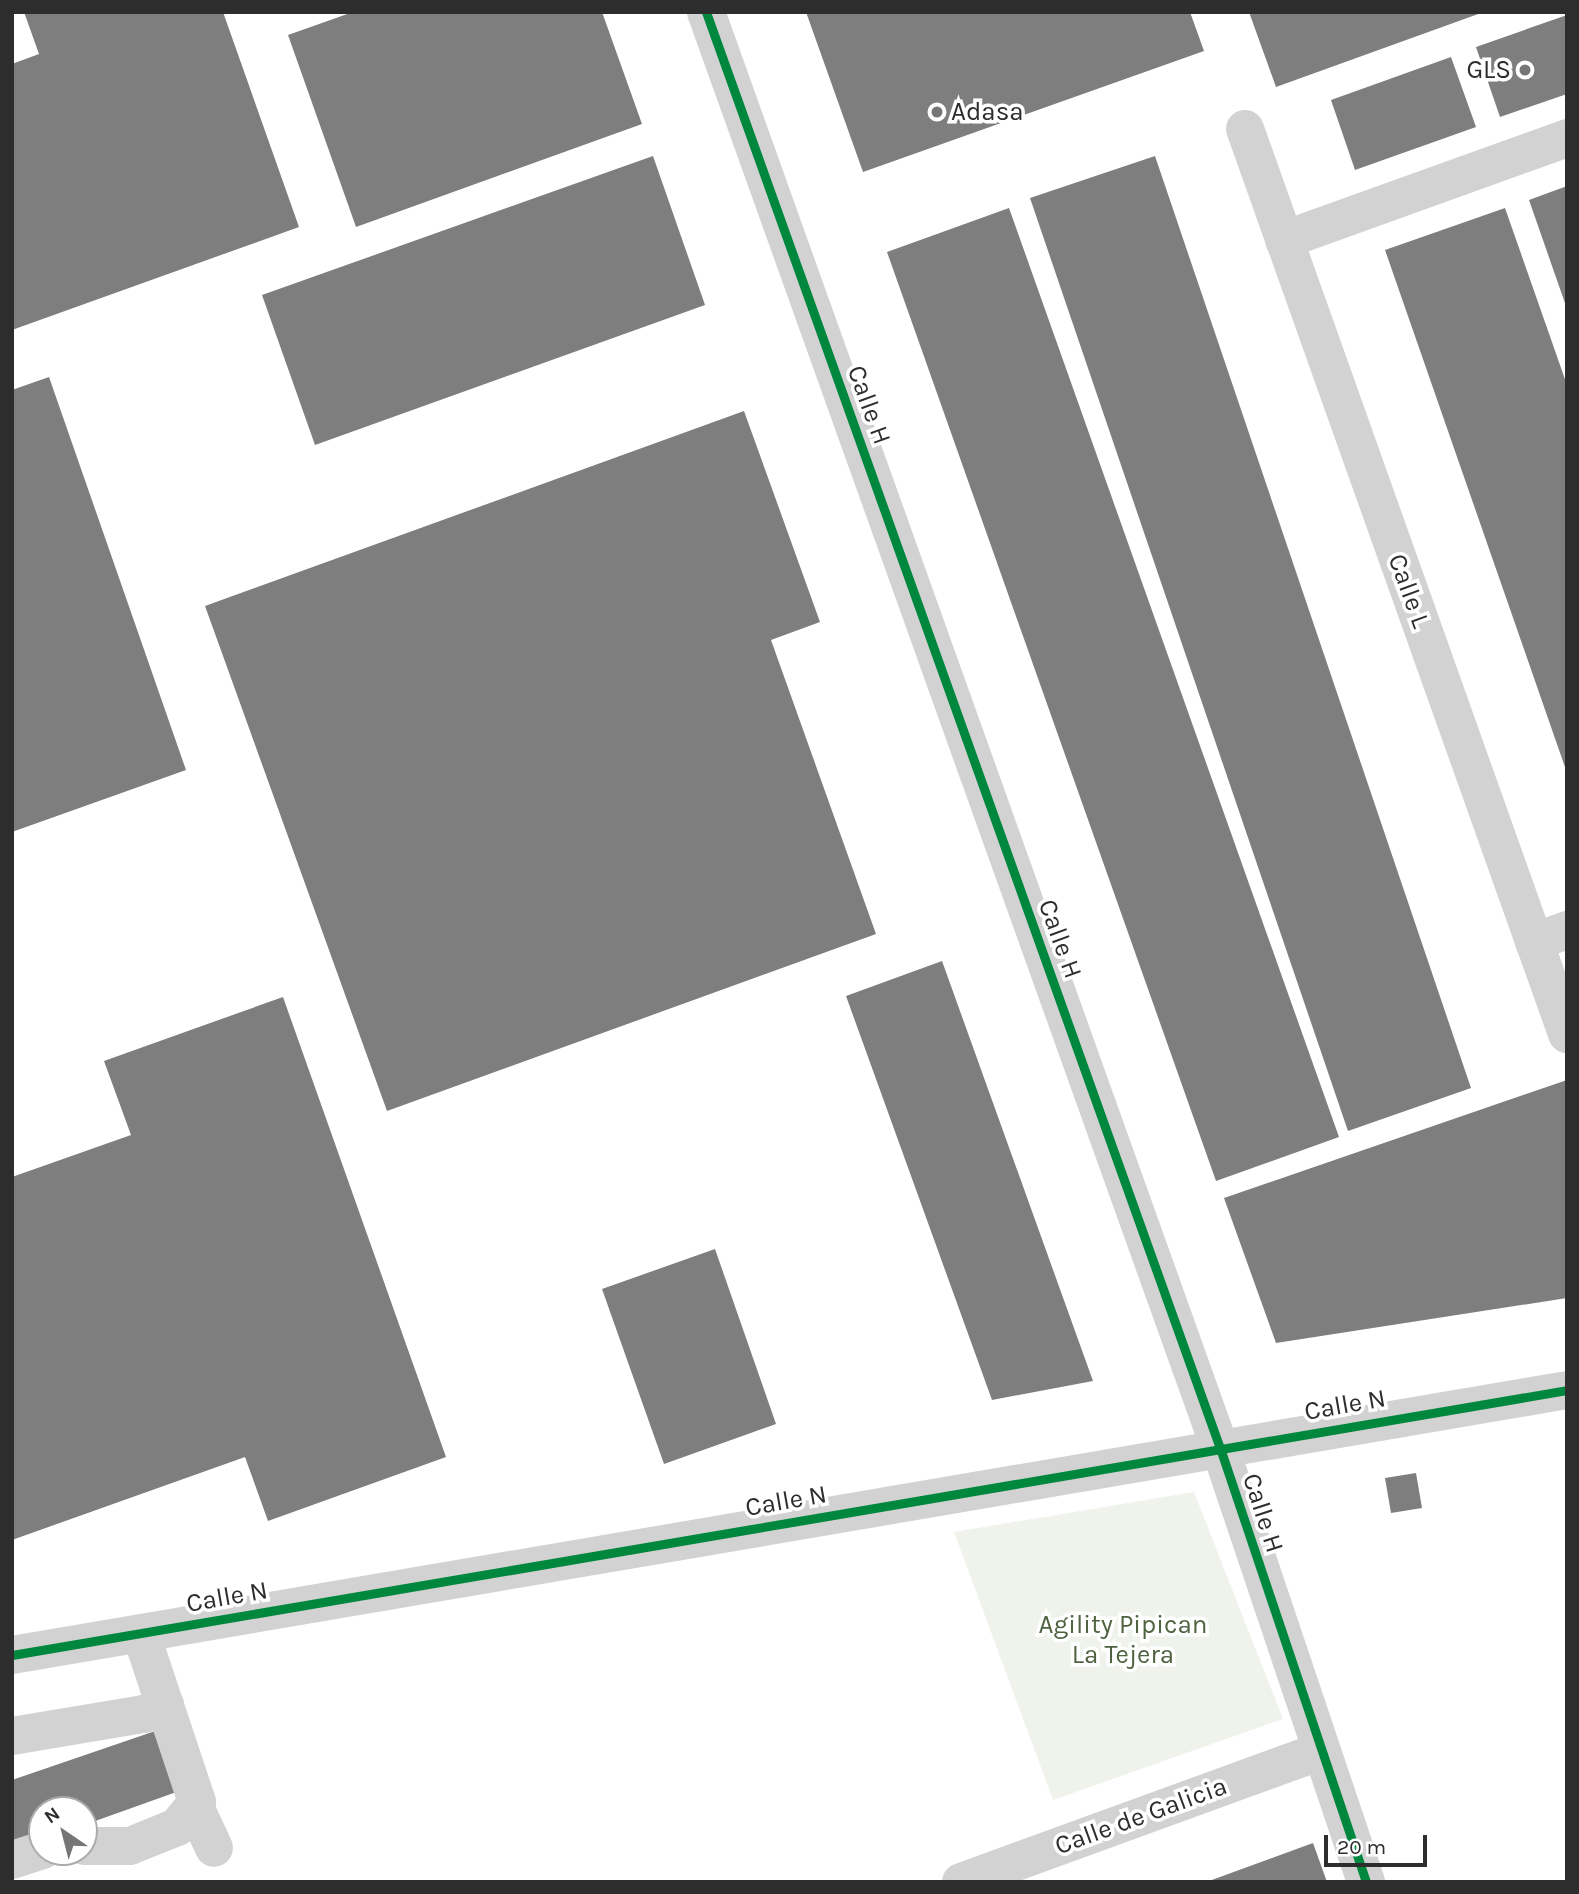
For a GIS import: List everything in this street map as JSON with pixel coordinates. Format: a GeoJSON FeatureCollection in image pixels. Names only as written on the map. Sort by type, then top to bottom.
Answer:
{"type":"FeatureCollection","features":[{"type":"Feature","properties":{"kind":"street","name":"Calle H"},"geometry":{"type":"LineString","coordinates":[[706,12],[1220,1448],[1366,1882]]}},
{"type":"Feature","properties":{"kind":"street","name":"Calle L"},"geometry":{"type":"LineString","coordinates":[[1245,129],[1284,240],[1550,936],[1567,1034]]}},
{"type":"Feature","properties":{"kind":"street"},"geometry":{"type":"LineString","coordinates":[[1284,240],[1567,138]]}},
{"type":"Feature","properties":{"kind":"street","name":"Calle N"},"geometry":{"type":"LineString","coordinates":[[12,1656],[1567,1390]]}},
{"type":"Feature","properties":{"kind":"street"},"geometry":{"type":"LineString","coordinates":[[141,1633],[195,1807],[214,1848]]}},
{"type":"Feature","properties":{"kind":"street"},"geometry":{"type":"LineString","coordinates":[[12,1736],[144,1714],[165,1705]]}},
{"type":"Feature","properties":{"kind":"street","name":"Calle de Galicia"},"geometry":{"type":"LineString","coordinates":[[961,1882],[1025,1871],[1320,1751]]}},
{"type":"Feature","properties":{"kind":"street"},"geometry":{"type":"LineString","coordinates":[[98,1846],[130,1846],[177,1827],[195,1807]]}},
{"type":"Feature","properties":{"kind":"green space","name":"Agility Pipican La Tejera"},"geometry":{"type":"Polygon","coordinates":[[[1194,1492],[1283,1719],[1053,1800],[954,1532],[1194,1492]]]}},
{"type":"Feature","properties":{"kind":"building"},"geometry":{"type":"Polygon","coordinates":[[[24,12],[223,12],[299,227],[12,330],[12,64],[39,54],[24,12]]]}},
{"type":"Feature","properties":{"kind":"building"},"geometry":{"type":"Polygon","coordinates":[[[353,12],[602,12],[642,124],[356,227],[288,35],[353,12]]]}},
{"type":"Feature","properties":{"kind":"building","name":"Adasa"},"geometry":{"type":"Polygon","coordinates":[[[806,12],[1190,12],[1204,51],[863,172],[806,12]]]}},
{"type":"Feature","properties":{"kind":"building"},"geometry":{"type":"Polygon","coordinates":[[[1249,12],[1481,12],[1481,13],[1276,87],[1249,12]]]}},
{"type":"Feature","properties":{"kind":"building","name":"GLS"},"geometry":{"type":"Polygon","coordinates":[[[1567,15],[1567,94],[1500,117],[1476,47],[1567,15]]]}},
{"type":"Feature","properties":{"kind":"building"},"geometry":{"type":"Polygon","coordinates":[[[1451,57],[1476,127],[1355,170],[1331,100],[1451,57]]]}},
{"type":"Feature","properties":{"kind":"building"},"geometry":{"type":"Polygon","coordinates":[[[653,156],[705,305],[315,445],[262,295],[653,156]]]}},
{"type":"Feature","properties":{"kind":"building"},"geometry":{"type":"Polygon","coordinates":[[[1155,156],[1471,1088],[1348,1131],[1030,198],[1155,156]]]}},
{"type":"Feature","properties":{"kind":"building"},"geometry":{"type":"Polygon","coordinates":[[[1567,186],[1567,306],[1566,306],[1529,200],[1567,186]]]}},
{"type":"Feature","properties":{"kind":"building"},"geometry":{"type":"Polygon","coordinates":[[[1009,208],[1339,1137],[1216,1181],[887,252],[1009,208]]]}},
{"type":"Feature","properties":{"kind":"building"},"geometry":{"type":"Polygon","coordinates":[[[1505,208],[1567,385],[1566,770],[1385,250],[1505,208]]]}},
{"type":"Feature","properties":{"kind":"building"},"geometry":{"type":"Polygon","coordinates":[[[49,377],[186,770],[12,832],[12,390],[49,377]]]}},
{"type":"Feature","properties":{"kind":"building"},"geometry":{"type":"Polygon","coordinates":[[[744,411],[820,622],[771,640],[876,934],[387,1111],[205,606],[744,411]]]}},
{"type":"Feature","properties":{"kind":"building"},"geometry":{"type":"Polygon","coordinates":[[[942,961],[1093,1381],[992,1400],[846,996],[942,961]]]}},
{"type":"Feature","properties":{"kind":"building"},"geometry":{"type":"Polygon","coordinates":[[[283,997],[446,1457],[268,1521],[245,1457],[12,1540],[12,1177],[131,1135],[104,1061],[283,997]]]}},
{"type":"Feature","properties":{"kind":"building"},"geometry":{"type":"Polygon","coordinates":[[[1567,1080],[1567,1298],[1276,1343],[1224,1198],[1567,1080]]]}},
{"type":"Feature","properties":{"kind":"building"},"geometry":{"type":"Polygon","coordinates":[[[715,1249],[776,1424],[664,1464],[602,1289],[715,1249]]]}},
{"type":"Feature","properties":{"kind":"building"},"geometry":{"type":"Polygon","coordinates":[[[1416,1473],[1422,1508],[1391,1513],[1385,1478],[1416,1473]]]}},
{"type":"Feature","properties":{"kind":"building"},"geometry":{"type":"Polygon","coordinates":[[[161,1729],[182,1790],[98,1820],[98,1796],[28,1796],[28,1844],[12,1850],[12,1780],[161,1729]]]}},
{"type":"Feature","properties":{"kind":"building"},"geometry":{"type":"Polygon","coordinates":[[[1313,1843],[1327,1882],[1209,1882],[1209,1881],[1313,1843]]]}},
{"type":"Feature","properties":{"kind":"cycle path"},"geometry":{"type":"LineString","coordinates":[[706,12],[1220,1448],[1366,1882]]}},
{"type":"Feature","properties":{"kind":"cycle path"},"geometry":{"type":"LineString","coordinates":[[12,1655],[1567,1390]]}},
{"type":"Feature","properties":{"kind":"place","name":"GLS"},"geometry":{"type":"Point","coordinates":[1525,70]}},
{"type":"Feature","properties":{"kind":"place","name":"Adasa"},"geometry":{"type":"Point","coordinates":[937,112]}}]}
